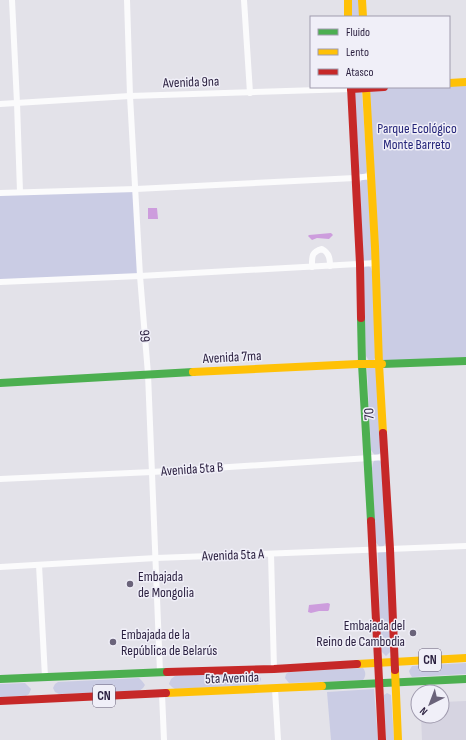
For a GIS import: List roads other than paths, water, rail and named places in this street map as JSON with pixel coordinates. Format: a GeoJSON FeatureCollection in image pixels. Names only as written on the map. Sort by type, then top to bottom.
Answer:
{"type":"FeatureCollection","features":[{"type":"Feature","properties":{"kind":"main road"},"geometry":{"type":"LineString","coordinates":[[348,0],[348,16]]}},
{"type":"Feature","properties":{"kind":"main road"},"geometry":{"type":"LineString","coordinates":[[362,0],[363,16]]}},
{"type":"Feature","properties":{"kind":"main road"},"geometry":{"type":"LineString","coordinates":[[450,83],[466,82]]}},
{"type":"Feature","properties":{"kind":"main road","name":"70"},"geometry":{"type":"LineString","coordinates":[[351,88],[360,264],[362,364],[382,740]]}},
{"type":"Feature","properties":{"kind":"main road","name":"70"},"geometry":{"type":"LineString","coordinates":[[366,88],[390,549],[398,740]]}},
{"type":"Feature","properties":{"kind":"main road","name":"Avenida 7ma"},"geometry":{"type":"LineString","coordinates":[[0,383],[148,374],[362,364],[466,361]]}},
{"type":"Feature","properties":{"kind":"main road","name":"5ta Avenida"},"geometry":{"type":"LineString","coordinates":[[0,679],[45,676],[274,669],[466,658]]}},
{"type":"Feature","properties":{"kind":"main road","name":"5ta Avenida"},"geometry":{"type":"LineString","coordinates":[[0,701],[466,679]]}},
{"type":"Feature","properties":{"kind":"street"},"geometry":{"type":"LineString","coordinates":[[12,0],[20,192]]}},
{"type":"Feature","properties":{"kind":"street","name":"66"},"geometry":{"type":"LineString","coordinates":[[127,0],[130,96],[140,276],[148,374],[160,672]]}},
{"type":"Feature","properties":{"kind":"street"},"geometry":{"type":"LineString","coordinates":[[244,0],[250,93]]}},
{"type":"Feature","properties":{"kind":"street","name":"Avenida 9na"},"geometry":{"type":"LineString","coordinates":[[0,104],[130,96],[250,93],[351,88]]}},
{"type":"Feature","properties":{"kind":"street"},"geometry":{"type":"LineString","coordinates":[[0,193],[355,178],[371,176]]}},
{"type":"Feature","properties":{"kind":"street"},"geometry":{"type":"LineString","coordinates":[[312,267],[312,256],[314,252],[322,249],[330,256],[330,266]]}},
{"type":"Feature","properties":{"kind":"street"},"geometry":{"type":"LineString","coordinates":[[0,282],[376,264]]}},
{"type":"Feature","properties":{"kind":"street","name":"Avenida 5ta B"},"geometry":{"type":"LineString","coordinates":[[0,479],[152,472],[385,457]]}},
{"type":"Feature","properties":{"kind":"street","name":"Avenida 5ta A"},"geometry":{"type":"LineString","coordinates":[[0,567],[156,558],[466,546]]}},
{"type":"Feature","properties":{"kind":"street"},"geometry":{"type":"LineString","coordinates":[[271,554],[274,669]]}},
{"type":"Feature","properties":{"kind":"street"},"geometry":{"type":"LineString","coordinates":[[39,565],[45,676]]}},
{"type":"Feature","properties":{"kind":"street"},"geometry":{"type":"LineString","coordinates":[[274,689],[278,740]]}},
{"type":"Feature","properties":{"kind":"street"},"geometry":{"type":"LineString","coordinates":[[162,694],[164,740]]}},
{"type":"Feature","properties":{"kind":"place","name":"Embajada de Mongolia"},"geometry":{"type":"Point","coordinates":[130,584]}},
{"type":"Feature","properties":{"kind":"place","name":"Embajada del Reino de Cambodia"},"geometry":{"type":"Point","coordinates":[413,633]}},
{"type":"Feature","properties":{"kind":"place","name":"Embajada de la República de Belarús"},"geometry":{"type":"Point","coordinates":[113,642]}},
{"type":"Feature","properties":{"kind":"park label","name":"Parque Ecológico Monte Barreto"},"geometry":{"type":"Point","coordinates":[417,136]}}]}
